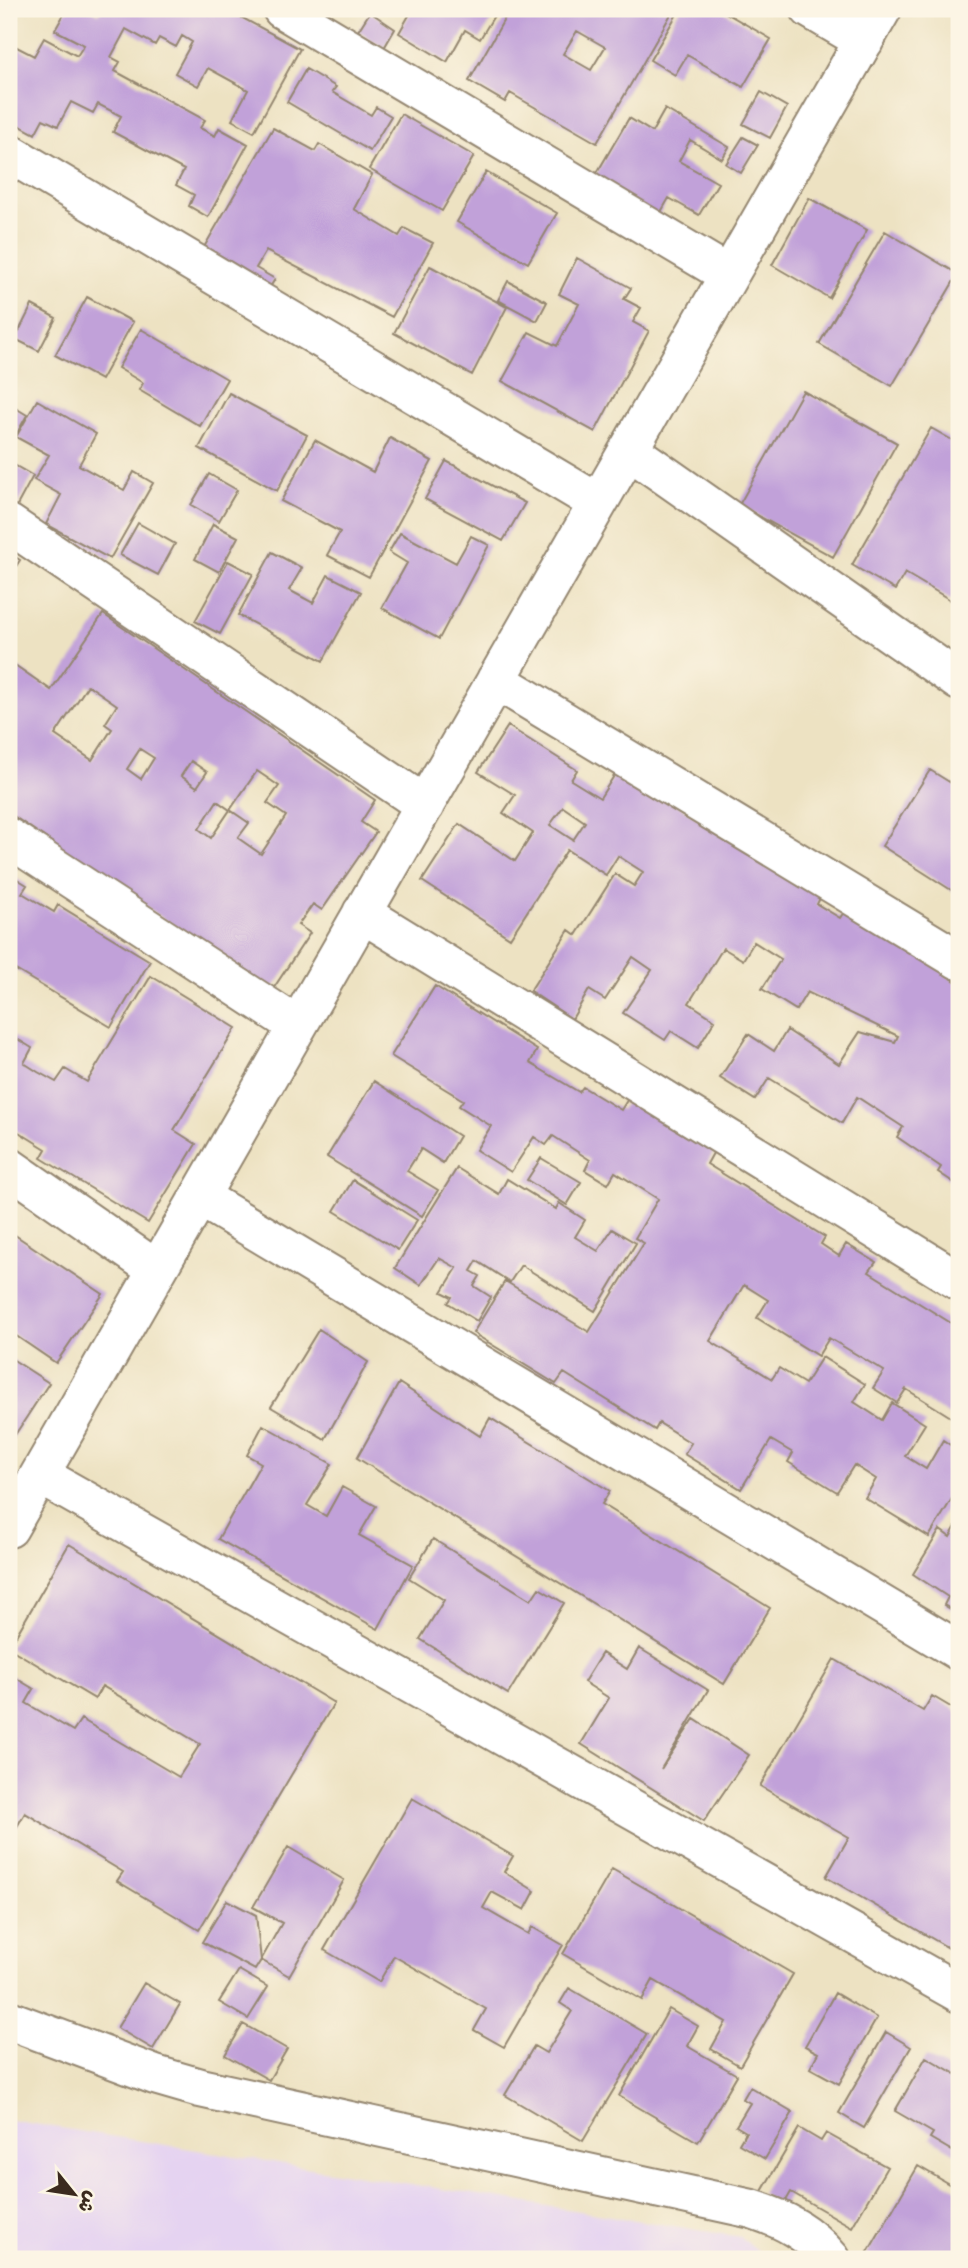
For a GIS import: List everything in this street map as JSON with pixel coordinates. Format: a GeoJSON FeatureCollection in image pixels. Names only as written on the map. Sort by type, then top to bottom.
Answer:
{"type":"FeatureCollection","features":[{"type":"Feature","properties":{"kind":"street"},"geometry":{"type":"LineString","coordinates":[[282,9],[729,275]]}},
{"type":"Feature","properties":{"kind":"street"},"geometry":{"type":"LineString","coordinates":[[810,9],[864,41]]}},
{"type":"Feature","properties":{"kind":"street"},"geometry":{"type":"LineString","coordinates":[[13,1513],[40,1475],[883,9]]}},
{"type":"Feature","properties":{"kind":"street"},"geometry":{"type":"LineString","coordinates":[[9,153],[598,503]]}},
{"type":"Feature","properties":{"kind":"street"},"geometry":{"type":"LineString","coordinates":[[629,450],[959,681]]}},
{"type":"Feature","properties":{"kind":"street"},"geometry":{"type":"LineString","coordinates":[[9,524],[425,805]]}},
{"type":"Feature","properties":{"kind":"street"},"geometry":{"type":"LineString","coordinates":[[496,680],[959,960]]}},
{"type":"Feature","properties":{"kind":"street"},"geometry":{"type":"LineString","coordinates":[[9,838],[297,1026]]}},
{"type":"Feature","properties":{"kind":"street"},"geometry":{"type":"LineString","coordinates":[[362,913],[959,1281]]}},
{"type":"Feature","properties":{"kind":"street"},"geometry":{"type":"LineString","coordinates":[[9,1167],[157,1270]]}},
{"type":"Feature","properties":{"kind":"street"},"geometry":{"type":"LineString","coordinates":[[200,1197],[959,1651]]}},
{"type":"Feature","properties":{"kind":"street"},"geometry":{"type":"LineString","coordinates":[[40,1475],[959,1993]]}},
{"type":"Feature","properties":{"kind":"street"},"geometry":{"type":"LineString","coordinates":[[9,2020],[155,2075],[200,2088],[752,2209],[781,2218],[803,2230],[831,2259]]}},
{"type":"Feature","properties":{"kind":"shaded area"},"geometry":{"type":"Polygon","coordinates":[[[9,2120],[741,2237],[766,2259],[9,2259],[9,2120]]]}},
{"type":"Feature","properties":{"kind":"building"},"geometry":{"type":"Polygon","coordinates":[[[67,9],[89,9],[99,14],[102,9],[226,9],[300,49],[254,132],[232,120],[248,90],[208,68],[198,86],[175,73],[192,42],[182,36],[176,47],[159,38],[155,45],[126,29],[111,57],[120,62],[115,71],[205,120],[200,128],[215,136],[219,128],[248,144],[208,217],[189,206],[194,195],[176,185],[184,170],[113,132],[121,116],[98,104],[93,113],[71,102],[58,126],[43,119],[35,134],[9,120],[9,43],[34,56],[44,38],[77,56],[84,45],[55,30],[67,9]]]}},
{"type":"Feature","properties":{"kind":"building"},"geometry":{"type":"Polygon","coordinates":[[[405,9],[498,9],[480,39],[465,30],[447,62],[399,33],[411,12],[405,9]]]}},
{"type":"Feature","properties":{"kind":"building"},"geometry":{"type":"Polygon","coordinates":[[[510,9],[537,9],[551,17],[556,9],[674,9],[597,143],[510,93],[505,102],[469,81],[510,9]],[[577,31],[563,54],[591,70],[605,47],[577,31]]]}},
{"type":"Feature","properties":{"kind":"building"},"geometry":{"type":"Polygon","coordinates":[[[680,9],[719,9],[771,39],[743,87],[687,55],[675,75],[650,60],[680,9]]]}},
{"type":"Feature","properties":{"kind":"building"},"geometry":{"type":"Polygon","coordinates":[[[370,12],[395,29],[384,48],[358,31],[370,12]]]}},
{"type":"Feature","properties":{"kind":"building"},"geometry":{"type":"Polygon","coordinates":[[[9,15],[16,18],[9,31],[9,15]]]}},
{"type":"Feature","properties":{"kind":"building"},"geometry":{"type":"Polygon","coordinates":[[[306,69],[336,87],[332,92],[371,115],[376,107],[391,116],[370,151],[287,102],[306,69]]]}},
{"type":"Feature","properties":{"kind":"building"},"geometry":{"type":"Polygon","coordinates":[[[761,92],[787,107],[770,138],[743,124],[761,92]]]}},
{"type":"Feature","properties":{"kind":"building"},"geometry":{"type":"Polygon","coordinates":[[[665,109],[729,147],[722,159],[690,140],[679,161],[718,183],[699,215],[669,198],[658,217],[594,178],[629,118],[652,132],[665,109]]]}},
{"type":"Feature","properties":{"kind":"building"},"geometry":{"type":"Polygon","coordinates":[[[401,114],[474,156],[442,211],[369,169],[401,114]]]}},
{"type":"Feature","properties":{"kind":"building"},"geometry":{"type":"Polygon","coordinates":[[[273,128],[315,151],[319,144],[372,175],[354,209],[399,236],[404,228],[433,243],[392,317],[266,251],[256,268],[275,279],[262,300],[203,249],[273,128]]]}},
{"type":"Feature","properties":{"kind":"building"},"geometry":{"type":"Polygon","coordinates":[[[743,137],[758,145],[741,173],[726,164],[743,137]]]}},
{"type":"Feature","properties":{"kind":"building"},"geometry":{"type":"Polygon","coordinates":[[[486,172],[557,213],[528,263],[457,222],[486,172]]]}},
{"type":"Feature","properties":{"kind":"building"},"geometry":{"type":"Polygon","coordinates":[[[809,198],[867,230],[829,298],[772,265],[809,198]]]}},
{"type":"Feature","properties":{"kind":"building"},"geometry":{"type":"Polygon","coordinates":[[[885,231],[958,274],[892,386],[819,344],[885,231]]]}},
{"type":"Feature","properties":{"kind":"building"},"geometry":{"type":"Polygon","coordinates":[[[577,258],[631,288],[624,299],[641,308],[633,322],[649,331],[595,432],[502,381],[529,332],[557,346],[579,304],[559,294],[577,258]]]}},
{"type":"Feature","properties":{"kind":"building"},"geometry":{"type":"Polygon","coordinates":[[[430,266],[507,307],[472,375],[394,333],[430,266]]]}},
{"type":"Feature","properties":{"kind":"building"},"geometry":{"type":"Polygon","coordinates":[[[508,281],[547,302],[537,321],[498,300],[508,281]]]}},
{"type":"Feature","properties":{"kind":"building"},"geometry":{"type":"Polygon","coordinates":[[[87,297],[133,322],[101,380],[55,355],[87,297]]]}},
{"type":"Feature","properties":{"kind":"building"},"geometry":{"type":"Polygon","coordinates":[[[32,305],[56,318],[39,351],[15,339],[32,305]]]}},
{"type":"Feature","properties":{"kind":"building"},"geometry":{"type":"Polygon","coordinates":[[[141,329],[227,379],[200,426],[139,390],[143,383],[118,368],[141,329]]]}},
{"type":"Feature","properties":{"kind":"building"},"geometry":{"type":"Polygon","coordinates":[[[803,391],[897,443],[833,557],[739,505],[803,391]]]}},
{"type":"Feature","properties":{"kind":"building"},"geometry":{"type":"Polygon","coordinates":[[[229,393],[307,435],[277,491],[199,448],[229,393]]]}},
{"type":"Feature","properties":{"kind":"building"},"geometry":{"type":"Polygon","coordinates":[[[37,400],[96,434],[79,465],[124,490],[134,472],[153,483],[110,559],[46,524],[61,495],[34,480],[49,455],[16,437],[37,400]]]}},
{"type":"Feature","properties":{"kind":"building"},"geometry":{"type":"Polygon","coordinates":[[[9,404],[27,415],[16,435],[9,431],[9,404]]]}},
{"type":"Feature","properties":{"kind":"building"},"geometry":{"type":"Polygon","coordinates":[[[931,428],[959,444],[959,605],[905,573],[895,590],[852,565],[931,428]]]}},
{"type":"Feature","properties":{"kind":"building"},"geometry":{"type":"Polygon","coordinates":[[[390,438],[432,461],[369,577],[327,555],[340,532],[281,501],[315,440],[373,472],[390,438]]]}},
{"type":"Feature","properties":{"kind":"building"},"geometry":{"type":"Polygon","coordinates":[[[446,461],[525,503],[503,541],[425,499],[446,461]]]}},
{"type":"Feature","properties":{"kind":"building"},"geometry":{"type":"Polygon","coordinates":[[[9,462],[33,476],[14,511],[9,508],[9,462]]]}},
{"type":"Feature","properties":{"kind":"building"},"geometry":{"type":"Polygon","coordinates":[[[209,474],[237,490],[219,521],[191,505],[209,474]]]}},
{"type":"Feature","properties":{"kind":"building"},"geometry":{"type":"Polygon","coordinates":[[[138,523],[175,544],[158,575],[120,555],[138,523]]]}},
{"type":"Feature","properties":{"kind":"building"},"geometry":{"type":"Polygon","coordinates":[[[213,524],[238,537],[219,572],[195,559],[213,524]]]}},
{"type":"Feature","properties":{"kind":"building"},"geometry":{"type":"Polygon","coordinates":[[[400,533],[456,563],[471,536],[489,545],[439,639],[382,608],[407,563],[389,552],[400,533]]]}},
{"type":"Feature","properties":{"kind":"building"},"geometry":{"type":"Polygon","coordinates":[[[272,552],[302,568],[289,590],[313,603],[328,575],[361,592],[323,661],[238,615],[272,552]]]}},
{"type":"Feature","properties":{"kind":"building"},"geometry":{"type":"Polygon","coordinates":[[[9,553],[20,560],[9,577],[9,553]]]}},
{"type":"Feature","properties":{"kind":"building"},"geometry":{"type":"Polygon","coordinates":[[[228,561],[253,574],[220,634],[195,621],[228,561]]]}},
{"type":"Feature","properties":{"kind":"building"},"geometry":{"type":"Polygon","coordinates":[[[103,614],[375,800],[361,822],[376,832],[322,910],[313,904],[298,925],[310,933],[271,992],[9,813],[9,661],[51,690],[103,614]],[[88,685],[55,735],[92,760],[112,729],[105,724],[117,705],[88,685]],[[140,749],[127,769],[141,779],[154,758],[140,749]],[[191,761],[181,776],[197,787],[207,772],[191,761]],[[257,771],[230,810],[249,823],[238,838],[261,854],[286,816],[267,803],[279,786],[257,771]],[[217,801],[199,829],[211,838],[230,810],[217,801]]]}},
{"type":"Feature","properties":{"kind":"building"},"geometry":{"type":"Polygon","coordinates":[[[508,726],[577,770],[571,780],[600,798],[619,768],[821,896],[817,904],[840,918],[851,901],[959,984],[959,1186],[938,1172],[941,1167],[897,1137],[903,1127],[857,1097],[842,1123],[769,1078],[755,1100],[720,1078],[748,1034],[774,1051],[787,1030],[839,1064],[860,1032],[895,1042],[898,1036],[807,992],[796,1010],[762,989],[781,959],[754,942],[743,960],[723,948],[689,1003],[715,1020],[698,1048],[671,1031],[665,1040],[623,1013],[652,970],[633,957],[605,1000],[589,990],[572,1019],[530,991],[569,930],[576,935],[615,874],[634,886],[643,872],[618,856],[606,875],[567,850],[510,938],[422,881],[459,824],[515,861],[533,833],[503,813],[515,795],[478,772],[508,726]],[[563,807],[550,825],[573,840],[585,822],[563,807]]]}},
{"type":"Feature","properties":{"kind":"building"},"geometry":{"type":"Polygon","coordinates":[[[930,770],[959,788],[959,895],[882,846],[930,770]]]}},
{"type":"Feature","properties":{"kind":"building"},"geometry":{"type":"Polygon","coordinates":[[[9,874],[27,885],[22,893],[54,912],[58,905],[150,961],[111,1027],[9,966],[9,874]]]}},
{"type":"Feature","properties":{"kind":"building"},"geometry":{"type":"Polygon","coordinates":[[[151,976],[236,1028],[174,1130],[196,1144],[148,1223],[41,1158],[46,1149],[9,1126],[9,1034],[32,1048],[24,1063],[38,1072],[56,1082],[65,1069],[87,1082],[151,976]]]}},
{"type":"Feature","properties":{"kind":"building"},"geometry":{"type":"Polygon","coordinates":[[[435,986],[537,1050],[530,1063],[579,1092],[583,1087],[621,1110],[629,1097],[718,1144],[707,1164],[825,1237],[821,1244],[839,1256],[846,1244],[876,1262],[869,1272],[959,1328],[959,1422],[906,1389],[897,1403],[873,1388],[884,1371],[829,1338],[818,1356],[757,1318],[768,1300],[744,1285],[710,1341],[772,1379],[779,1368],[805,1384],[822,1357],[865,1384],[854,1402],[882,1420],[892,1403],[925,1424],[905,1456],[926,1469],[943,1440],[959,1451],[959,1487],[929,1537],[865,1498],[876,1479],[854,1465],[837,1492],[788,1462],[793,1453],[771,1440],[741,1489],[684,1454],[691,1443],[659,1423],[655,1430],[564,1373],[556,1384],[473,1333],[505,1281],[589,1332],[644,1243],[635,1238],[658,1199],[615,1172],[608,1184],[585,1170],[590,1160],[553,1136],[546,1145],[534,1137],[511,1172],[476,1150],[491,1126],[459,1106],[463,1100],[391,1056],[435,986]]]}},
{"type":"Feature","properties":{"kind":"building"},"geometry":{"type":"Polygon","coordinates":[[[374,1081],[459,1136],[443,1163],[421,1149],[407,1171],[438,1190],[422,1216],[327,1157],[374,1081]]]}},
{"type":"Feature","properties":{"kind":"building"},"geometry":{"type":"Polygon","coordinates":[[[541,1158],[581,1182],[567,1205],[527,1180],[541,1158]]]}},
{"type":"Feature","properties":{"kind":"building"},"geometry":{"type":"Polygon","coordinates":[[[457,1168],[499,1194],[507,1179],[556,1209],[559,1203],[585,1220],[575,1237],[598,1251],[612,1229],[636,1243],[595,1311],[521,1265],[510,1282],[477,1261],[471,1271],[480,1276],[474,1286],[491,1297],[477,1321],[448,1303],[452,1297],[442,1292],[457,1268],[439,1258],[421,1285],[395,1268],[457,1168]]]}},
{"type":"Feature","properties":{"kind":"building"},"geometry":{"type":"Polygon","coordinates":[[[353,1180],[417,1220],[398,1250],[334,1211],[353,1180]]]}},
{"type":"Feature","properties":{"kind":"building"},"geometry":{"type":"Polygon","coordinates":[[[9,1231],[103,1294],[56,1363],[9,1331],[9,1231]]]}},
{"type":"Feature","properties":{"kind":"building"},"geometry":{"type":"Polygon","coordinates":[[[319,1329],[368,1362],[325,1439],[271,1407],[319,1329]]]}},
{"type":"Feature","properties":{"kind":"building"},"geometry":{"type":"Polygon","coordinates":[[[9,1357],[49,1383],[9,1444],[9,1357]]]}},
{"type":"Feature","properties":{"kind":"building"},"geometry":{"type":"Polygon","coordinates":[[[399,1383],[480,1436],[490,1418],[610,1491],[602,1504],[770,1608],[724,1684],[357,1458],[399,1383]]]}},
{"type":"Feature","properties":{"kind":"building"},"geometry":{"type":"Polygon","coordinates":[[[263,1425],[332,1464],[307,1505],[326,1516],[342,1487],[376,1506],[359,1535],[413,1565],[378,1629],[218,1539],[261,1463],[247,1455],[263,1425]]]}},
{"type":"Feature","properties":{"kind":"building"},"geometry":{"type":"Polygon","coordinates":[[[959,1521],[959,1614],[944,1605],[948,1597],[913,1574],[940,1530],[950,1537],[959,1521]]]}},
{"type":"Feature","properties":{"kind":"building"},"geometry":{"type":"Polygon","coordinates":[[[433,1539],[531,1600],[539,1588],[564,1603],[508,1694],[420,1639],[444,1600],[409,1578],[433,1539]]]}},
{"type":"Feature","properties":{"kind":"building"},"geometry":{"type":"Polygon","coordinates":[[[69,1544],[334,1703],[199,1930],[117,1881],[123,1872],[25,1813],[9,1840],[9,1674],[34,1689],[26,1703],[73,1731],[81,1719],[179,1777],[200,1744],[102,1686],[95,1699],[9,1648],[69,1544]]]}},
{"type":"Feature","properties":{"kind":"building"},"geometry":{"type":"Polygon","coordinates":[[[639,1648],[708,1690],[661,1769],[694,1719],[749,1755],[704,1821],[581,1744],[609,1698],[584,1682],[602,1653],[627,1669],[639,1648]]]}},
{"type":"Feature","properties":{"kind":"building"},"geometry":{"type":"Polygon","coordinates":[[[834,1659],[923,1711],[932,1696],[959,1712],[959,1954],[826,1877],[849,1837],[760,1786],[834,1659]]]}},
{"type":"Feature","properties":{"kind":"building"},"geometry":{"type":"Polygon","coordinates":[[[412,1798],[513,1856],[504,1872],[535,1891],[525,1910],[492,1892],[483,1908],[528,1934],[532,1927],[563,1945],[504,2047],[474,2030],[486,2009],[394,1956],[379,1982],[324,1950],[412,1798]]]}},
{"type":"Feature","properties":{"kind":"building"},"geometry":{"type":"Polygon","coordinates":[[[288,1847],[344,1880],[289,1976],[261,1960],[282,1923],[253,1907],[288,1847]]]}},
{"type":"Feature","properties":{"kind":"building"},"geometry":{"type":"Polygon","coordinates":[[[612,1869],[793,1974],[740,2066],[711,2049],[726,2022],[653,1980],[642,2000],[563,1954],[612,1869]]]}},
{"type":"Feature","properties":{"kind":"building"},"geometry":{"type":"Polygon","coordinates":[[[227,1900],[256,1915],[261,1960],[255,1970],[202,1942],[227,1900]]]}},
{"type":"Feature","properties":{"kind":"building"},"geometry":{"type":"Polygon","coordinates":[[[239,1970],[268,1987],[248,2019],[219,2002],[239,1970]]]}},
{"type":"Feature","properties":{"kind":"building"},"geometry":{"type":"Polygon","coordinates":[[[144,1983],[180,2004],[153,2049],[117,2028],[144,1983]]]}},
{"type":"Feature","properties":{"kind":"building"},"geometry":{"type":"Polygon","coordinates":[[[569,1988],[647,2034],[583,2141],[505,2095],[534,2046],[546,2053],[572,2011],[560,2003],[569,1988]]]}},
{"type":"Feature","properties":{"kind":"building"},"geometry":{"type":"Polygon","coordinates":[[[835,1993],[877,2018],[839,2084],[810,2068],[818,2053],[805,2046],[835,1993]]]}},
{"type":"Feature","properties":{"kind":"building"},"geometry":{"type":"Polygon","coordinates":[[[669,2009],[698,2026],[687,2046],[737,2075],[698,2142],[619,2096],[669,2009]]]}},
{"type":"Feature","properties":{"kind":"building"},"geometry":{"type":"Polygon","coordinates":[[[243,2024],[287,2049],[269,2080],[225,2055],[243,2024]]]}},
{"type":"Feature","properties":{"kind":"building"},"geometry":{"type":"Polygon","coordinates":[[[886,2032],[911,2047],[864,2128],[839,2113],[886,2032]]]}},
{"type":"Feature","properties":{"kind":"building"},"geometry":{"type":"Polygon","coordinates":[[[926,2057],[959,2076],[959,2155],[930,2138],[933,2133],[895,2111],[926,2057]]]}},
{"type":"Feature","properties":{"kind":"building"},"geometry":{"type":"Polygon","coordinates":[[[750,2087],[793,2112],[765,2159],[739,2144],[746,2132],[736,2126],[750,2103],[743,2099],[750,2087]]]}},
{"type":"Feature","properties":{"kind":"building"},"geometry":{"type":"Polygon","coordinates":[[[799,2128],[821,2141],[826,2133],[887,2167],[852,2227],[791,2192],[783,2206],[761,2193],[799,2128]]]}},
{"type":"Feature","properties":{"kind":"building"},"geometry":{"type":"Polygon","coordinates":[[[918,2166],[959,2190],[959,2259],[864,2259],[918,2166]]]}}]}
